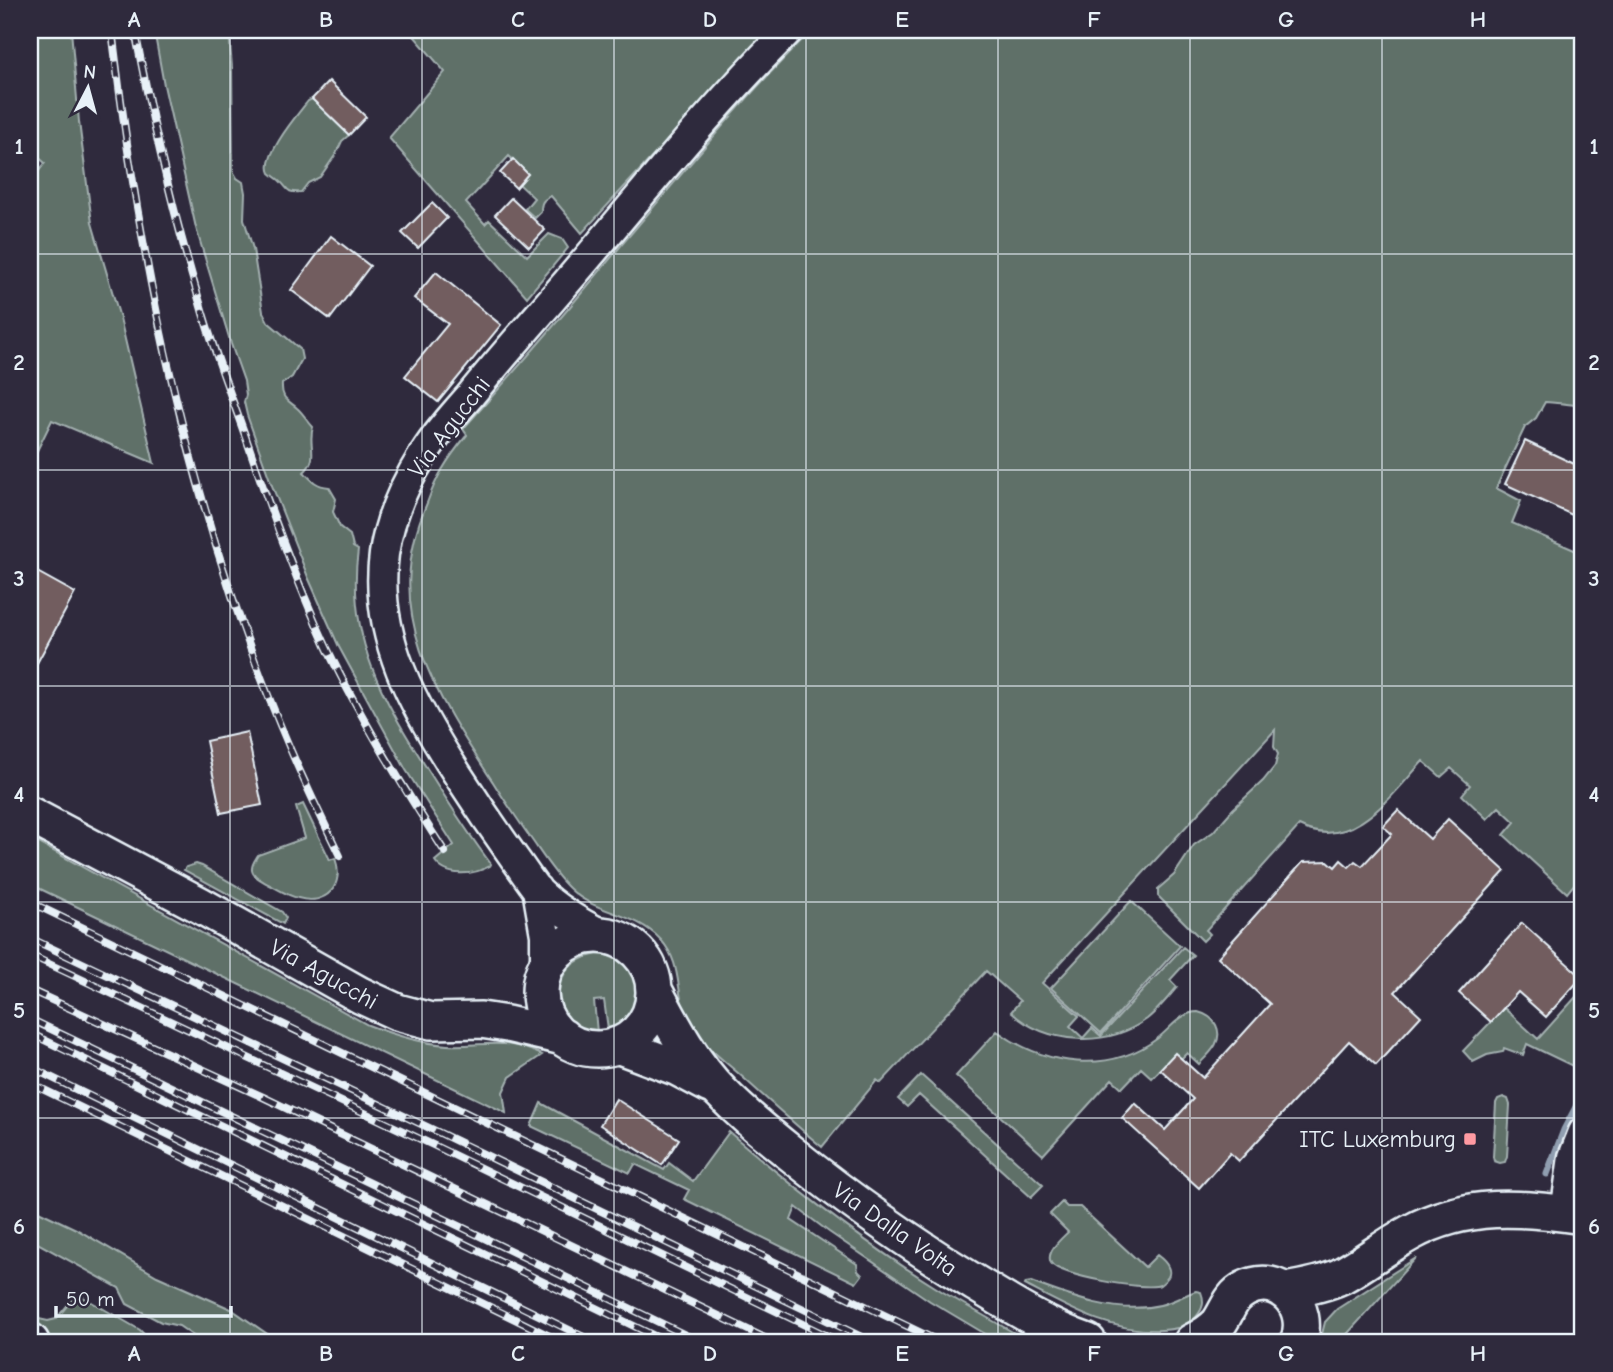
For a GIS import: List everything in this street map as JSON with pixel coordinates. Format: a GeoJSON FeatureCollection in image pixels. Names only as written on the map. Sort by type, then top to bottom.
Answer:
{"type":"FeatureCollection","features":[{"type":"Feature","properties":{"kind":"street","name":"Via Agucchi"},"geometry":{"type":"LineString","coordinates":[[604,935],[563,912],[537,889],[452,766],[398,665],[387,626],[382,591],[384,553],[392,521],[408,480],[456,411],[715,111],[789,30]]}},
{"type":"Feature","properties":{"kind":"street","name":"Via Agucchi"},"geometry":{"type":"LineString","coordinates":[[30,815],[397,1013],[431,1021],[481,1020],[562,1037]]}},
{"type":"Feature","properties":{"kind":"street","name":"Via Agucchi"},"geometry":{"type":"LineString","coordinates":[[481,1020],[513,1004],[543,972],[545,934],[537,889]]}},
{"type":"Feature","properties":{"kind":"street"},"geometry":{"type":"LineString","coordinates":[[604,935],[629,944],[647,964],[654,990],[653,1004],[644,1023],[630,1038],[602,1049],[587,1048],[572,1044],[551,1027],[542,1010],[539,994],[543,972],[554,953],[582,936],[604,935]]}},
{"type":"Feature","properties":{"kind":"street","name":"Via Dalla Volta"},"geometry":{"type":"LineString","coordinates":[[654,990],[680,1039],[719,1091]]}},
{"type":"Feature","properties":{"kind":"street","name":"Via Dalla Volta"},"geometry":{"type":"LineString","coordinates":[[617,1045],[678,1068],[719,1091],[831,1185],[903,1237],[999,1298],[1088,1342]]}},
{"type":"Feature","properties":{"kind":"street"},"geometry":{"type":"LineString","coordinates":[[1284,1291],[1301,1289],[1340,1277],[1410,1233],[1437,1221],[1481,1210],[1527,1209],[1574,1215],[1573,1157],[1583,1132]]}},
{"type":"Feature","properties":{"kind":"street"},"geometry":{"type":"LineString","coordinates":[[1300,1332],[1340,1277]]}},
{"type":"Feature","properties":{"kind":"street"},"geometry":{"type":"LineString","coordinates":[[1192,1342],[1212,1329],[1226,1328],[1233,1298],[1248,1287],[1259,1285],[1272,1286],[1294,1299],[1300,1310],[1300,1332]]}},
{"type":"Feature","properties":{"kind":"green space"},"geometry":{"type":"Polygon","coordinates":[[[30,30],[71,30],[92,223],[120,318],[154,463],[52,420],[30,465],[30,183],[45,163],[30,150],[30,30]]]}},
{"type":"Feature","properties":{"kind":"green space"},"geometry":{"type":"Polygon","coordinates":[[[154,30],[229,30],[233,171],[243,182],[244,219],[253,249],[263,312],[268,322],[300,349],[302,359],[292,377],[282,384],[282,389],[286,399],[313,427],[311,461],[304,472],[321,486],[329,487],[336,499],[333,512],[340,527],[350,535],[353,547],[358,550],[358,611],[363,639],[383,693],[443,794],[491,864],[483,869],[468,873],[453,872],[435,861],[454,845],[406,770],[339,647],[271,483],[247,415],[244,381],[196,228],[154,30]]]}},
{"type":"Feature","properties":{"kind":"green space"},"geometry":{"type":"Polygon","coordinates":[[[409,30],[769,30],[582,233],[551,196],[543,202],[541,212],[535,218],[525,209],[534,198],[519,184],[528,174],[509,156],[466,203],[485,224],[489,220],[527,256],[549,234],[562,239],[568,248],[527,297],[389,138],[445,72],[409,30]]]}},
{"type":"Feature","properties":{"kind":"green space"},"geometry":{"type":"Polygon","coordinates":[[[812,30],[1583,30],[1583,405],[1545,402],[1536,418],[1525,427],[1496,488],[1521,501],[1512,523],[1579,552],[1583,549],[1583,873],[1567,893],[1504,835],[1515,822],[1499,807],[1487,819],[1462,795],[1470,785],[1451,768],[1441,777],[1423,761],[1384,804],[1353,826],[1336,832],[1318,832],[1299,826],[1206,930],[1210,934],[1203,941],[1158,896],[1158,889],[1174,875],[1194,845],[1213,832],[1275,766],[1278,754],[1274,747],[1275,730],[1042,983],[1079,1016],[1070,1026],[1083,1038],[1092,1028],[1101,1036],[1183,947],[1193,955],[1170,980],[1177,987],[1147,1019],[1114,1035],[1096,1038],[1078,1039],[1042,1031],[1011,1012],[1020,1001],[986,971],[881,1083],[877,1080],[822,1147],[703,1041],[685,1011],[673,961],[661,940],[639,923],[592,904],[560,879],[513,813],[434,684],[412,616],[409,580],[414,542],[438,478],[467,435],[463,429],[713,137],[812,30]]]}},
{"type":"Feature","properties":{"kind":"green space"},"geometry":{"type":"Polygon","coordinates":[[[312,99],[349,135],[342,141],[320,177],[308,183],[301,192],[292,192],[270,173],[269,166],[282,136],[312,99]]]}},
{"type":"Feature","properties":{"kind":"green space"},"geometry":{"type":"Polygon","coordinates":[[[303,804],[330,860],[335,858],[338,877],[331,891],[325,896],[308,900],[290,896],[258,879],[252,870],[258,855],[305,838],[296,807],[303,804]]]}},
{"type":"Feature","properties":{"kind":"green space"},"geometry":{"type":"Polygon","coordinates":[[[30,838],[368,1025],[426,1042],[447,1045],[505,1044],[542,1055],[510,1077],[503,1092],[506,1113],[30,884],[30,838]]]}},
{"type":"Feature","properties":{"kind":"green space"},"geometry":{"type":"Polygon","coordinates":[[[196,864],[282,912],[286,918],[283,924],[184,870],[196,864]]]}},
{"type":"Feature","properties":{"kind":"green space"},"geometry":{"type":"Polygon","coordinates":[[[1131,901],[1180,946],[1101,1033],[1051,988],[1131,901]]]}},
{"type":"Feature","properties":{"kind":"green space"},"geometry":{"type":"Polygon","coordinates":[[[603,954],[627,968],[637,988],[636,999],[632,1011],[612,1030],[608,1029],[604,1000],[594,1001],[597,1032],[582,1030],[570,1022],[562,1010],[559,996],[561,981],[569,968],[583,958],[603,954]]]}},
{"type":"Feature","properties":{"kind":"green space"},"geometry":{"type":"Polygon","coordinates":[[[1583,989],[1583,1071],[1527,1044],[1523,1055],[1504,1048],[1503,1052],[1487,1055],[1473,1062],[1463,1051],[1504,1008],[1538,1039],[1583,989]]]}},
{"type":"Feature","properties":{"kind":"green space"},"geometry":{"type":"Polygon","coordinates":[[[1198,1012],[1213,1020],[1218,1031],[1215,1046],[1199,1064],[1187,1053],[1181,1059],[1175,1054],[1152,1078],[1141,1068],[1122,1088],[1112,1079],[1043,1155],[956,1076],[997,1031],[1016,1043],[1056,1058],[1077,1062],[1098,1061],[1139,1050],[1181,1018],[1198,1012]]]}},
{"type":"Feature","properties":{"kind":"green space"},"geometry":{"type":"Polygon","coordinates":[[[921,1075],[1043,1185],[1031,1197],[919,1095],[907,1107],[898,1099],[921,1075]]]}},
{"type":"Feature","properties":{"kind":"green space"},"geometry":{"type":"Polygon","coordinates":[[[1503,1097],[1508,1099],[1510,1105],[1507,1156],[1505,1162],[1500,1163],[1494,1161],[1493,1157],[1496,1103],[1503,1097]]]}},
{"type":"Feature","properties":{"kind":"green space"},"geometry":{"type":"Polygon","coordinates":[[[541,1103],[664,1170],[669,1163],[693,1181],[729,1132],[806,1196],[887,1255],[943,1292],[1031,1342],[999,1342],[930,1301],[796,1207],[791,1220],[857,1264],[862,1275],[856,1283],[684,1199],[689,1190],[635,1164],[630,1173],[531,1126],[541,1103]]]}},
{"type":"Feature","properties":{"kind":"green space"},"geometry":{"type":"Polygon","coordinates":[[[1062,1202],[1067,1207],[1080,1207],[1145,1267],[1157,1255],[1169,1268],[1167,1278],[1160,1285],[1138,1286],[1085,1277],[1057,1268],[1051,1263],[1050,1254],[1068,1232],[1050,1214],[1062,1202]]]}},
{"type":"Feature","properties":{"kind":"green space"},"geometry":{"type":"Polygon","coordinates":[[[30,1207],[76,1229],[157,1276],[231,1309],[279,1342],[202,1342],[179,1326],[161,1322],[127,1304],[119,1288],[30,1239],[30,1207]]]}},
{"type":"Feature","properties":{"kind":"green space"},"geometry":{"type":"Polygon","coordinates":[[[1416,1258],[1340,1342],[1320,1342],[1325,1322],[1337,1309],[1416,1258]]]}},
{"type":"Feature","properties":{"kind":"green space"},"geometry":{"type":"Polygon","coordinates":[[[1031,1282],[1078,1299],[1128,1308],[1160,1305],[1196,1291],[1201,1292],[1203,1302],[1193,1321],[1185,1326],[1167,1330],[1143,1330],[1091,1317],[1025,1285],[1031,1282]]]}},
{"type":"Feature","properties":{"kind":"green space"},"geometry":{"type":"Polygon","coordinates":[[[83,1297],[140,1330],[151,1342],[55,1342],[32,1321],[56,1319],[71,1301],[83,1297]]]}},
{"type":"Feature","properties":{"kind":"building"},"geometry":{"type":"Polygon","coordinates":[[[329,81],[366,117],[349,135],[312,99],[329,81]]]}},
{"type":"Feature","properties":{"kind":"building"},"geometry":{"type":"Polygon","coordinates":[[[513,159],[528,174],[516,188],[500,173],[513,159]]]}},
{"type":"Feature","properties":{"kind":"building"},"geometry":{"type":"Polygon","coordinates":[[[511,198],[545,230],[529,247],[495,215],[511,198]]]}},
{"type":"Feature","properties":{"kind":"building"},"geometry":{"type":"Polygon","coordinates":[[[432,203],[447,218],[418,248],[402,233],[432,203]]]}},
{"type":"Feature","properties":{"kind":"building"},"geometry":{"type":"Polygon","coordinates":[[[331,236],[370,266],[330,319],[291,290],[331,236]]]}},
{"type":"Feature","properties":{"kind":"building"},"geometry":{"type":"Polygon","coordinates":[[[436,272],[501,325],[438,402],[405,376],[448,324],[414,298],[436,272]]]}},
{"type":"Feature","properties":{"kind":"building"},"geometry":{"type":"Polygon","coordinates":[[[1525,441],[1583,468],[1583,520],[1505,484],[1525,441]]]}},
{"type":"Feature","properties":{"kind":"building"},"geometry":{"type":"Polygon","coordinates":[[[30,568],[75,593],[30,676],[30,568]]]}},
{"type":"Feature","properties":{"kind":"building"},"geometry":{"type":"Polygon","coordinates":[[[247,732],[262,805],[221,813],[206,741],[247,732]]]}},
{"type":"Feature","properties":{"kind":"building"},"geometry":{"type":"Polygon","coordinates":[[[1398,810],[1430,839],[1448,819],[1505,871],[1395,992],[1421,1016],[1376,1065],[1349,1041],[1239,1161],[1230,1153],[1199,1188],[1122,1118],[1135,1103],[1165,1130],[1193,1099],[1160,1069],[1175,1053],[1203,1078],[1270,1004],[1218,957],[1303,862],[1328,861],[1335,867],[1341,860],[1349,867],[1355,861],[1362,866],[1392,834],[1383,826],[1398,810]]]}},
{"type":"Feature","properties":{"kind":"building"},"geometry":{"type":"Polygon","coordinates":[[[1522,923],[1582,977],[1546,1017],[1518,992],[1491,1022],[1459,993],[1522,923]]]}},
{"type":"Feature","properties":{"kind":"building"},"geometry":{"type":"Polygon","coordinates":[[[616,1099],[679,1139],[662,1165],[600,1125],[616,1099]]]}},
{"type":"Feature","properties":{"kind":"waterway"},"geometry":{"type":"LineString","coordinates":[[1547,1174],[1564,1130],[1583,1094]]}},
{"type":"Feature","properties":{"kind":"railway"},"geometry":{"type":"LineString","coordinates":[[112,30],[138,213],[155,305],[199,488],[257,665],[297,764],[340,856]]}},
{"type":"Feature","properties":{"kind":"railway"},"geometry":{"type":"LineString","coordinates":[[135,30],[164,167],[190,269],[216,354],[283,543],[326,646],[353,699],[397,777],[445,852]]}},
{"type":"Feature","properties":{"kind":"railway"},"geometry":{"type":"LineString","coordinates":[[30,902],[940,1342]]}},
{"type":"Feature","properties":{"kind":"railway"},"geometry":{"type":"LineString","coordinates":[[30,938],[872,1342]]}},
{"type":"Feature","properties":{"kind":"railway"},"geometry":{"type":"LineString","coordinates":[[30,955],[435,1146],[840,1342]]}},
{"type":"Feature","properties":{"kind":"railway"},"geometry":{"type":"LineString","coordinates":[[30,990],[263,1097],[773,1342]]}},
{"type":"Feature","properties":{"kind":"railway"},"geometry":{"type":"LineString","coordinates":[[30,1019],[700,1342]]}},
{"type":"Feature","properties":{"kind":"railway"},"geometry":{"type":"LineString","coordinates":[[30,1033],[667,1342]]}},
{"type":"Feature","properties":{"kind":"railway"},"geometry":{"type":"LineString","coordinates":[[30,1067],[594,1342]]}},
{"type":"Feature","properties":{"kind":"railway"},"geometry":{"type":"LineString","coordinates":[[30,1083],[562,1342]]}},
{"type":"Feature","properties":{"kind":"place","name":"ITC Luxemburg"},"geometry":{"type":"Point","coordinates":[1470,1139]}}]}
